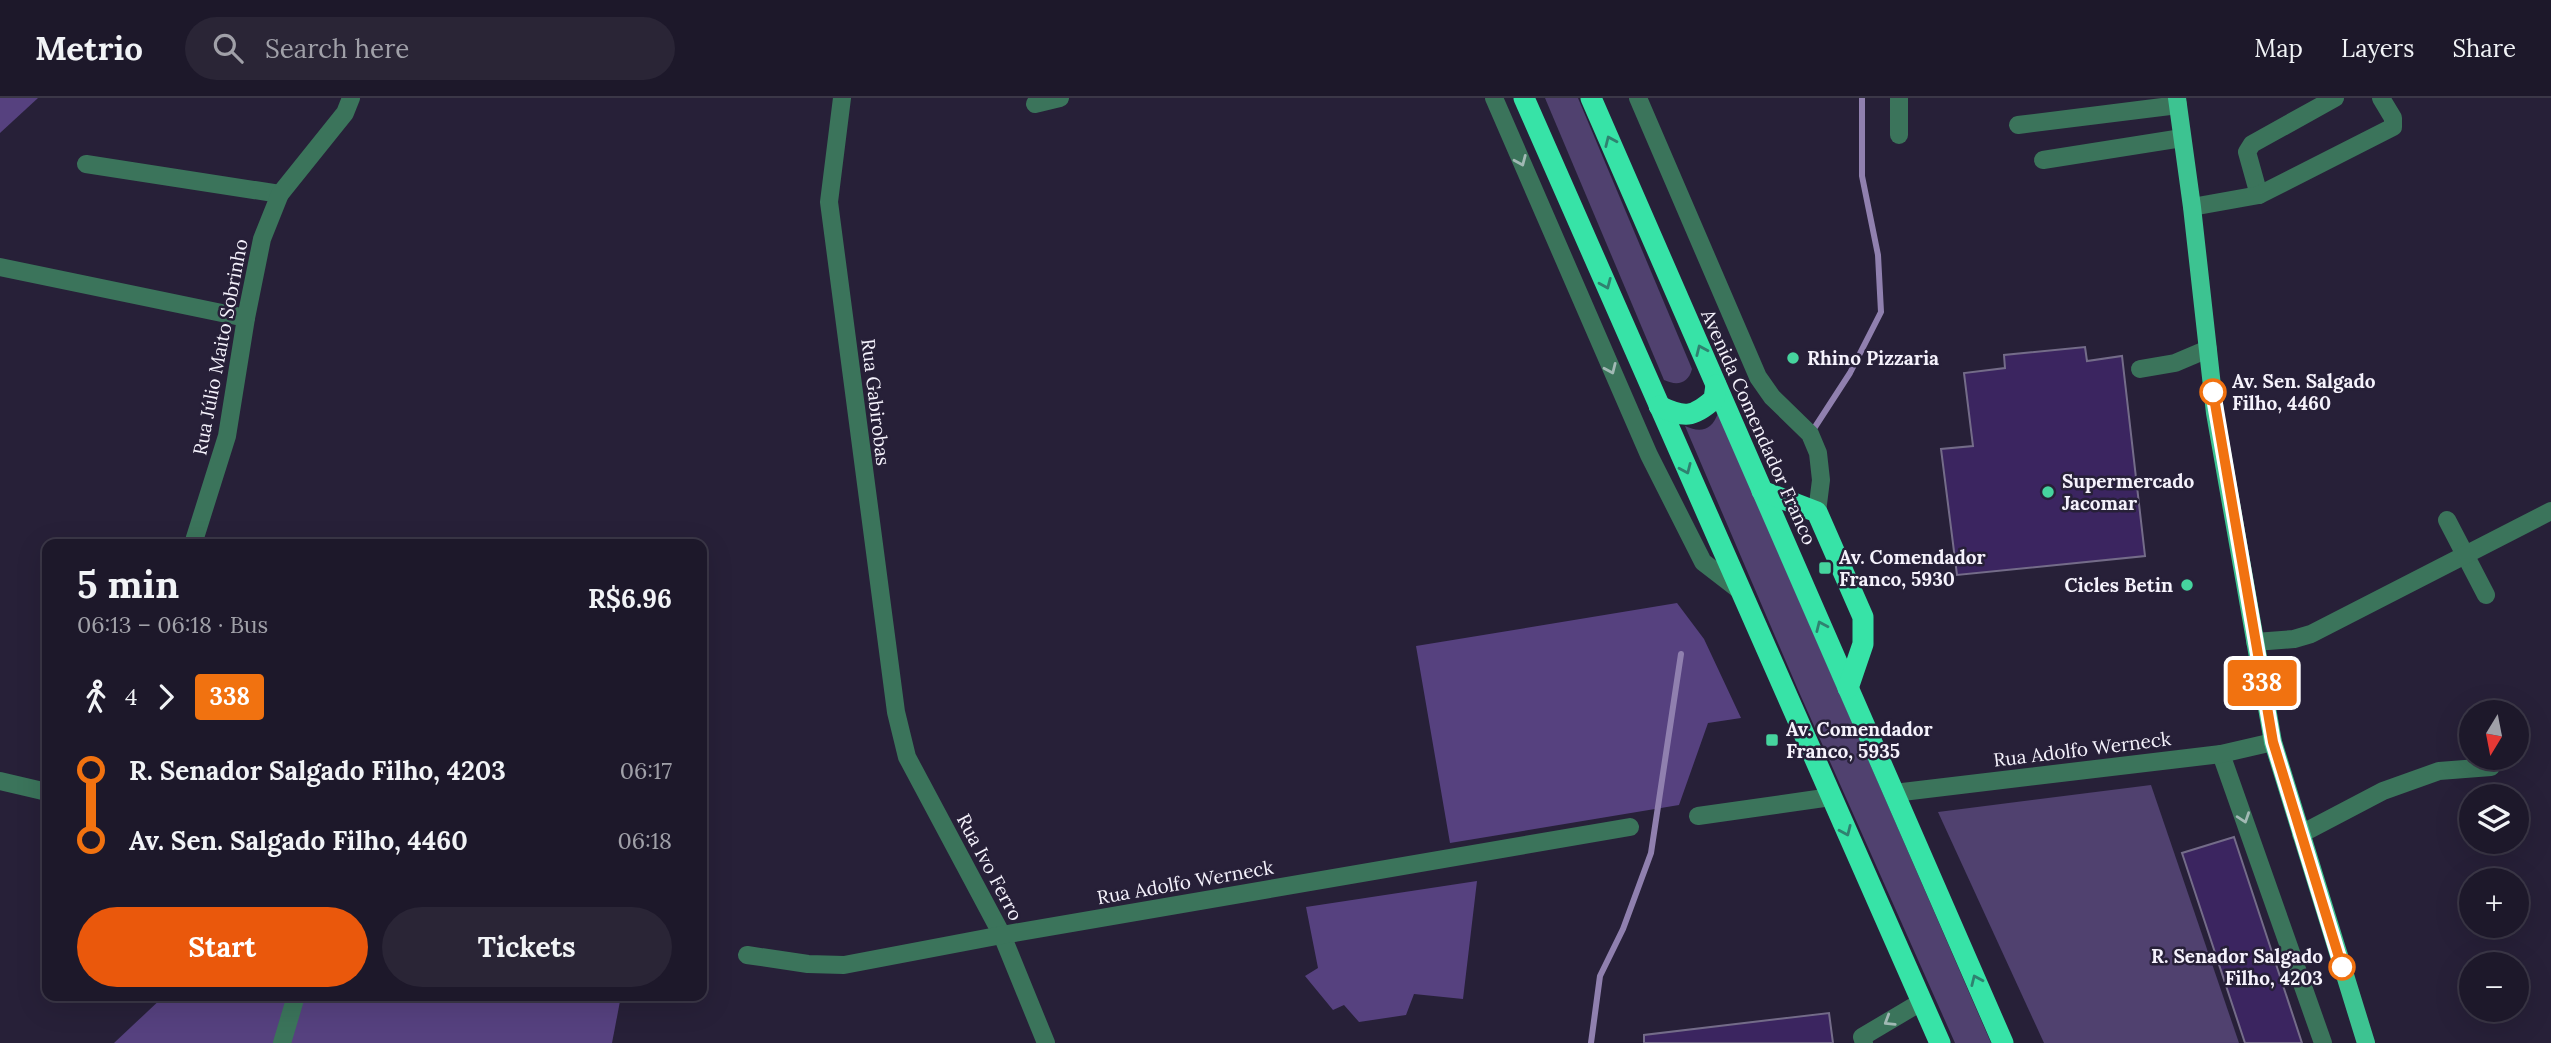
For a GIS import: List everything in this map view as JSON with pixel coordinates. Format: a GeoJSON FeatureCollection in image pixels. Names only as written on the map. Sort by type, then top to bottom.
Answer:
{"type":"FeatureCollection","features":[{"type":"Feature","properties":{"kind":"highway"},"geometry":{"type":"LineString","coordinates":[[1524,98],[1940,1043]]}},
{"type":"Feature","properties":{"kind":"highway","name":"Avenida Comendador Franco"},"geometry":{"type":"LineString","coordinates":[[1591,98],[2003,1043]]}},
{"type":"Feature","properties":{"kind":"highway"},"geometry":{"type":"LineString","coordinates":[[1659,406],[1679,415],[1699,412],[1714,399],[1716,385]]}},
{"type":"Feature","properties":{"kind":"highway"},"geometry":{"type":"LineString","coordinates":[[1762,491],[1818,512],[1863,617],[1863,644],[1848,688]]}},
{"type":"Feature","properties":{"kind":"main road"},"geometry":{"type":"LineString","coordinates":[[2177,101],[2215,413],[2273,742],[2366,1043]]}},
{"type":"Feature","properties":{"kind":"street","name":"Rua Júlio Maito Sobrinho"},"geometry":{"type":"LineString","coordinates":[[195,539],[227,436],[262,239],[281,194],[345,113],[351,98]]}},
{"type":"Feature","properties":{"kind":"street","name":"Rua Gabirobas"},"geometry":{"type":"LineString","coordinates":[[842,98],[829,201],[896,712]]}},
{"type":"Feature","properties":{"kind":"street"},"geometry":{"type":"LineString","coordinates":[[1035,104],[1060,98]]}},
{"type":"Feature","properties":{"kind":"street"},"geometry":{"type":"LineString","coordinates":[[1494,98],[1649,455],[1703,562],[1738,589]]}},
{"type":"Feature","properties":{"kind":"street","name":"Avenida Comendador Franco"},"geometry":{"type":"LineString","coordinates":[[1637,98],[1758,377],[1772,397],[1810,434],[1818,453],[1821,480],[1818,512]]}},
{"type":"Feature","properties":{"kind":"street"},"geometry":{"type":"LineString","coordinates":[[1899,98],[1899,135]]}},
{"type":"Feature","properties":{"kind":"street"},"geometry":{"type":"LineString","coordinates":[[2259,195],[2248,152],[2252,144],[2335,98]]}},
{"type":"Feature","properties":{"kind":"street"},"geometry":{"type":"LineString","coordinates":[[2192,207],[2259,195],[2392,127],[2393,118],[2381,98]]}},
{"type":"Feature","properties":{"kind":"street"},"geometry":{"type":"LineString","coordinates":[[2018,125],[2177,101]]}},
{"type":"Feature","properties":{"kind":"street"},"geometry":{"type":"LineString","coordinates":[[2043,160],[2182,138]]}},
{"type":"Feature","properties":{"kind":"street"},"geometry":{"type":"LineString","coordinates":[[86,164],[281,194]]}},
{"type":"Feature","properties":{"kind":"street"},"geometry":{"type":"LineString","coordinates":[[0,267],[246,318]]}},
{"type":"Feature","properties":{"kind":"street"},"geometry":{"type":"LineString","coordinates":[[2140,369],[2175,363],[2208,349]]}},
{"type":"Feature","properties":{"kind":"street"},"geometry":{"type":"LineString","coordinates":[[2255,642],[2294,639],[2311,634],[2551,511]]}},
{"type":"Feature","properties":{"kind":"street"},"geometry":{"type":"LineString","coordinates":[[2446,520],[2486,595]]}},
{"type":"Feature","properties":{"kind":"street","name":"Rua Ivo Ferro"},"geometry":{"type":"LineString","coordinates":[[896,712],[907,757],[1002,935],[1046,1043]]}},
{"type":"Feature","properties":{"kind":"street","name":"Rua Adolfo Werneck"},"geometry":{"type":"LineString","coordinates":[[1894,793],[2221,754],[2273,742]]}},
{"type":"Feature","properties":{"kind":"street"},"geometry":{"type":"LineString","coordinates":[[2221,754],[2323,1043]]}},
{"type":"Feature","properties":{"kind":"street"},"geometry":{"type":"LineString","coordinates":[[2301,834],[2383,791],[2439,771],[2459,769]]}},
{"type":"Feature","properties":{"kind":"street"},"geometry":{"type":"LineString","coordinates":[[0,781],[42,791]]}},
{"type":"Feature","properties":{"kind":"street"},"geometry":{"type":"LineString","coordinates":[[1698,816],[1831,797]]}},
{"type":"Feature","properties":{"kind":"street","name":"Rua Adolfo Werneck"},"geometry":{"type":"LineString","coordinates":[[747,955],[808,964],[844,965],[1002,935],[1630,827]]}},
{"type":"Feature","properties":{"kind":"street"},"geometry":{"type":"LineString","coordinates":[[282,1043],[295,1001]]}},
{"type":"Feature","properties":{"kind":"street"},"geometry":{"type":"LineString","coordinates":[[1864,1043],[1862,1037],[1921,1002]]}},
{"type":"Feature","properties":{"kind":"shaded area"},"geometry":{"type":"Polygon","coordinates":[[[0,98],[38,98],[0,133],[0,98]]]}},
{"type":"Feature","properties":{"kind":"shaded area"},"geometry":{"type":"Polygon","coordinates":[[[1545,98],[1578,98],[1692,369],[1685,381],[1673,383],[1664,380],[1545,98]]]}},
{"type":"Feature","properties":{"kind":"shaded area"},"geometry":{"type":"Polygon","coordinates":[[[1718,413],[1991,1043],[1955,1043],[1799,692],[1685,426],[1705,429],[1712,424],[1718,413]]]}},
{"type":"Feature","properties":{"kind":"shaded area"},"geometry":{"type":"Polygon","coordinates":[[[1677,603],[1704,639],[1741,718],[1708,723],[1679,805],[1450,843],[1416,646],[1677,603]]]}},
{"type":"Feature","properties":{"kind":"shaded area"},"geometry":{"type":"Polygon","coordinates":[[[2151,785],[2239,1043],[2044,1043],[1938,812],[2151,785]]]}},
{"type":"Feature","properties":{"kind":"shaded area"},"geometry":{"type":"Polygon","coordinates":[[[1477,881],[1463,999],[1414,994],[1406,1015],[1359,1022],[1344,1005],[1333,1010],[1305,976],[1318,968],[1306,907],[1477,881]]]}},
{"type":"Feature","properties":{"kind":"shaded area"},"geometry":{"type":"Polygon","coordinates":[[[159,1001],[620,1001],[612,1043],[114,1043],[159,1001]]]}},
{"type":"Feature","properties":{"kind":"building"},"geometry":{"type":"Polygon","coordinates":[[[2085,347],[2087,361],[2122,356],[2145,556],[1957,575],[1941,449],[1973,446],[1964,373],[2005,368],[2004,355],[2085,347]]]}},
{"type":"Feature","properties":{"kind":"building"},"geometry":{"type":"Polygon","coordinates":[[[2234,837],[2302,1043],[2245,1043],[2182,853],[2234,837]]]}},
{"type":"Feature","properties":{"kind":"building"},"geometry":{"type":"Polygon","coordinates":[[[1829,1013],[1833,1043],[1644,1043],[1644,1035],[1829,1013]]]}},
{"type":"Feature","properties":{"kind":"waterway"},"geometry":{"type":"LineString","coordinates":[[1815,427],[1850,373],[1881,312],[1878,255],[1862,176],[1862,98]]}},
{"type":"Feature","properties":{"kind":"waterway"},"geometry":{"type":"LineString","coordinates":[[1591,1043],[1600,976],[1623,929],[1651,853],[1681,654]]}},
{"type":"Feature","properties":{"kind":"bus line","name":"338"},"geometry":{"type":"LineString","coordinates":[[2213,392],[2273,742],[2342,967]]}},
{"type":"Feature","properties":{"kind":"place","name":"Rhino Pizzaria"},"geometry":{"type":"Point","coordinates":[1793,358]}},
{"type":"Feature","properties":{"kind":"place","name":"Av. Sen. Salgado Filho, 4460"},"geometry":{"type":"Point","coordinates":[2213,392]}},
{"type":"Feature","properties":{"kind":"place","name":"Supermercado Jacomar"},"geometry":{"type":"Point","coordinates":[2048,492]}},
{"type":"Feature","properties":{"kind":"place","name":"Av. Comendador Franco, 5930"},"geometry":{"type":"Point","coordinates":[1825,568]}},
{"type":"Feature","properties":{"kind":"place","name":"Cicles Betin"},"geometry":{"type":"Point","coordinates":[2187,585]}},
{"type":"Feature","properties":{"kind":"place","name":"Av. Comendador Franco, 5935"},"geometry":{"type":"Point","coordinates":[1772,740]}},
{"type":"Feature","properties":{"kind":"place","name":"R. Senador Salgado Filho, 4203"},"geometry":{"type":"Point","coordinates":[2342,967]}}]}
